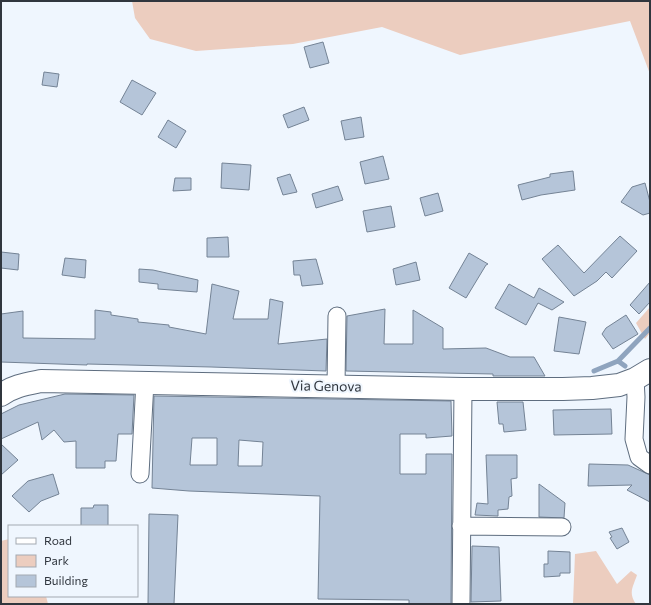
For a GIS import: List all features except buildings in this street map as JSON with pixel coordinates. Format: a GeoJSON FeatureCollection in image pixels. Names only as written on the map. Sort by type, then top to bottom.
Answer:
{"type":"FeatureCollection","features":[{"type":"Feature","properties":{"kind":"main road","name":"Via Genova"},"geometry":{"type":"LineString","coordinates":[[4,390],[41,381],[463,389],[592,388],[619,385],[642,374]]}},
{"type":"Feature","properties":{"kind":"street"},"geometry":{"type":"LineString","coordinates":[[336,386],[337,316]]}},
{"type":"Feature","properties":{"kind":"street"},"geometry":{"type":"LineString","coordinates":[[642,374],[636,397],[634,439],[639,457],[650,465]]}},
{"type":"Feature","properties":{"kind":"street"},"geometry":{"type":"LineString","coordinates":[[140,474],[145,382]]}},
{"type":"Feature","properties":{"kind":"street"},"geometry":{"type":"LineString","coordinates":[[460,604],[463,389]]}},
{"type":"Feature","properties":{"kind":"street"},"geometry":{"type":"LineString","coordinates":[[461,526],[562,526]]}},
{"type":"Feature","properties":{"kind":"green space"},"geometry":{"type":"Polygon","coordinates":[[[132,1],[650,1],[650,74],[630,21],[460,55],[382,27],[293,44],[196,51],[150,39],[135,18],[132,1]]]}},
{"type":"Feature","properties":{"kind":"green space"},"geometry":{"type":"Polygon","coordinates":[[[650,307],[650,333],[645,339],[636,323],[650,307]]]}},
{"type":"Feature","properties":{"kind":"green space"},"geometry":{"type":"Polygon","coordinates":[[[8,539],[8,597],[46,597],[48,604],[1,604],[1,541],[8,539]]]}},
{"type":"Feature","properties":{"kind":"green space"},"geometry":{"type":"Polygon","coordinates":[[[596,551],[617,584],[631,571],[637,575],[632,593],[632,597],[636,604],[573,604],[575,554],[596,551]]]}},
{"type":"Feature","properties":{"kind":"waterway"},"geometry":{"type":"LineString","coordinates":[[594,371],[618,361],[650,328]]}},
{"type":"Feature","properties":{"kind":"waterway"},"geometry":{"type":"LineString","coordinates":[[618,361],[625,366]]}}]}
